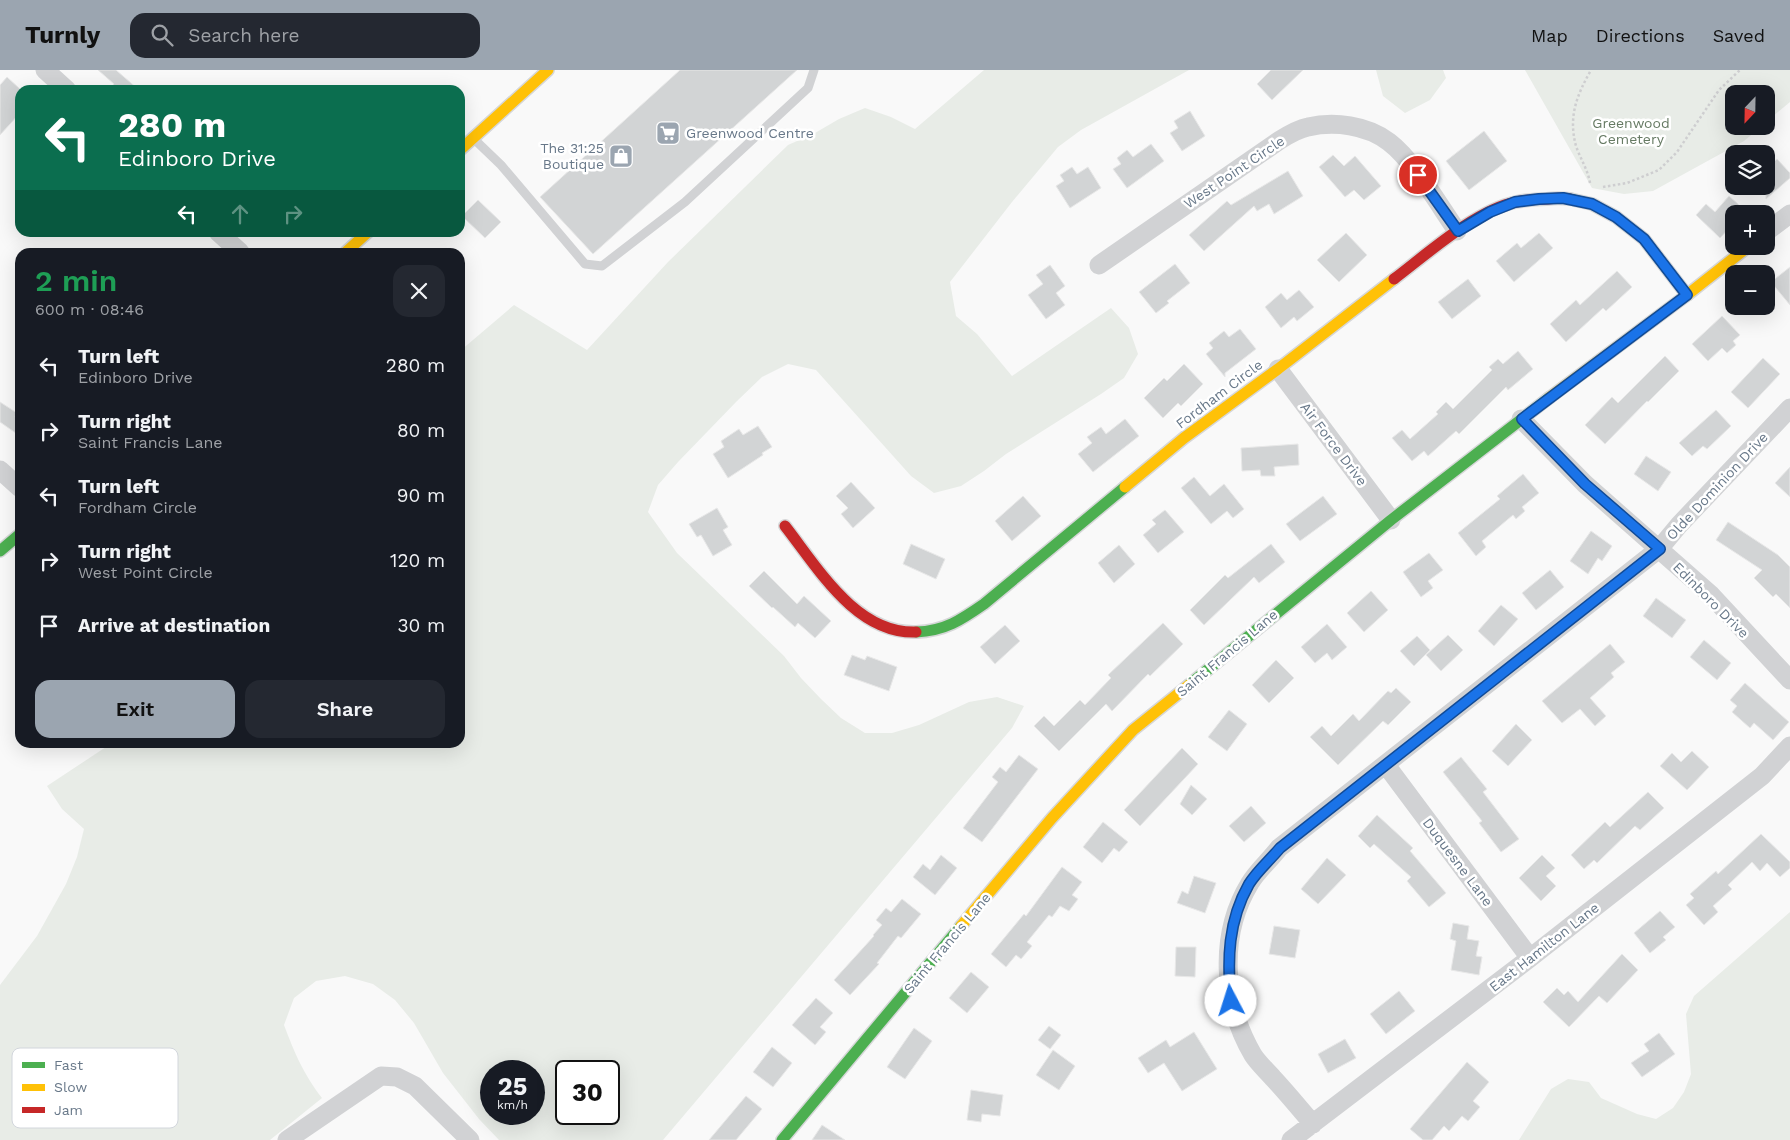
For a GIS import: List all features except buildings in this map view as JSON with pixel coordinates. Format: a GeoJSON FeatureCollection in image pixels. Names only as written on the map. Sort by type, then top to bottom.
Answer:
{"type":"FeatureCollection","features":[{"type":"Feature","properties":{"kind":"street"},"geometry":{"type":"LineString","coordinates":[[45,70],[62,85]]}},
{"type":"Feature","properties":{"kind":"street"},"geometry":{"type":"LineString","coordinates":[[465,145],[548,70]]}},
{"type":"Feature","properties":{"kind":"street","name":"West Point Circle"},"geometry":{"type":"LineString","coordinates":[[1099,265],[1280,140],[1306,127],[1335,124],[1364,130],[1389,142],[1408,161],[1458,231]]}},
{"type":"Feature","properties":{"kind":"street","name":"Fordham Circle"},"geometry":{"type":"LineString","coordinates":[[784,526],[843,598],[860,613],[881,626],[905,632],[934,631],[961,620],[984,604],[1184,438],[1278,369],[1458,231],[1490,212],[1515,202],[1539,199],[1563,198],[1592,204],[1616,217],[1644,239],[1687,295]]}},
{"type":"Feature","properties":{"kind":"street"},"geometry":{"type":"LineString","coordinates":[[1775,225],[1790,214]]}},
{"type":"Feature","properties":{"kind":"street"},"geometry":{"type":"LineString","coordinates":[[224,237],[236,248]]}},
{"type":"Feature","properties":{"kind":"street"},"geometry":{"type":"LineString","coordinates":[[350,248],[362,237]]}},
{"type":"Feature","properties":{"kind":"street","name":"Saint Francis Lane"},"geometry":{"type":"LineString","coordinates":[[782,1140],[1052,818],[1133,730],[1391,520],[1738,255]]}},
{"type":"Feature","properties":{"kind":"street","name":"Air Force Drive"},"geometry":{"type":"LineString","coordinates":[[1278,369],[1391,520]]}},
{"type":"Feature","properties":{"kind":"street","name":"Olde Dominion Drive"},"geometry":{"type":"LineString","coordinates":[[1313,1124],[1254,1056],[1240,1029],[1231,1001],[1228,963],[1231,936],[1238,908],[1250,883],[1280,848],[1660,549],[1679,525],[1790,408]]}},
{"type":"Feature","properties":{"kind":"street","name":"Edinboro Drive"},"geometry":{"type":"LineString","coordinates":[[1522,419],[1585,484],[1711,595],[1790,680]]}},
{"type":"Feature","properties":{"kind":"street"},"geometry":{"type":"LineString","coordinates":[[0,470],[15,484]]}},
{"type":"Feature","properties":{"kind":"street"},"geometry":{"type":"LineString","coordinates":[[0,551],[15,538]]}},
{"type":"Feature","properties":{"kind":"street","name":"East Hamilton Lane"},"geometry":{"type":"LineString","coordinates":[[1291,1140],[1530,958],[1762,776],[1790,746]]}},
{"type":"Feature","properties":{"kind":"street","name":"Duquesne Lane"},"geometry":{"type":"LineString","coordinates":[[1386,766],[1530,958]]}},
{"type":"Feature","properties":{"kind":"street"},"geometry":{"type":"LineString","coordinates":[[290,1139],[381,1076],[398,1077],[415,1086],[470,1140]]}},
{"type":"Feature","properties":{"kind":"lane"},"geometry":{"type":"LineString","coordinates":[[473,138],[501,165],[585,264],[602,266],[685,202],[808,88],[814,70]]}},
{"type":"Feature","properties":{"kind":"path"},"geometry":{"type":"LineString","coordinates":[[1591,70],[1583,83],[1572,113],[1576,145],[1590,180],[1592,204]]}},
{"type":"Feature","properties":{"kind":"path"},"geometry":{"type":"LineString","coordinates":[[1591,189],[1627,183],[1658,170],[1677,152],[1719,90],[1740,70]]}},
{"type":"Feature","properties":{"kind":"green space"},"geometry":{"type":"Polygon","coordinates":[[[984,70],[1189,70],[1081,130],[1058,147],[1012,202],[950,282],[956,316],[977,334],[1012,376],[1111,308],[1129,328],[1138,354],[1124,378],[1006,454],[961,486],[934,493],[911,476],[816,370],[788,364],[762,377],[678,462],[658,485],[648,512],[677,553],[784,656],[821,699],[841,718],[865,733],[892,733],[919,725],[969,702],[997,697],[1024,706],[1012,728],[663,1140],[499,1140],[485,1125],[545,1125],[545,1060],[480,1060],[480,1120],[443,1073],[414,1023],[395,1000],[373,984],[345,976],[316,981],[294,998],[284,1025],[300,1063],[322,1098],[270,1140],[0,1140],[0,985],[37,936],[66,884],[77,857],[84,829],[62,809],[47,786],[104,748],[465,748],[465,347],[514,305],[587,350],[668,262],[788,145],[865,108],[891,117],[915,129],[984,70]]]}},
{"type":"Feature","properties":{"kind":"green space"},"geometry":{"type":"Polygon","coordinates":[[[1376,70],[1443,70],[1446,78],[1430,100],[1405,113],[1383,96],[1376,70]]]}},
{"type":"Feature","properties":{"kind":"green space","name":"Greenwood Cemetery"},"geometry":{"type":"Polygon","coordinates":[[[1525,70],[1790,70],[1790,102],[1775,114],[1775,85],[1725,85],[1725,135],[1751,135],[1744,141],[1737,145],[1725,145],[1725,151],[1653,191],[1624,194],[1592,188],[1525,70]]]}},
{"type":"Feature","properties":{"kind":"green space"},"geometry":{"type":"Polygon","coordinates":[[[1790,912],[1790,1140],[1519,1140],[1551,1089],[1568,1079],[1589,1082],[1601,1098],[1637,1114],[1656,1119],[1673,1108],[1684,1092],[1691,1074],[1686,1014],[1694,996],[1790,912]]]}},
{"type":"Feature","properties":{"kind":"traffic: fast"},"geometry":{"type":"LineString","coordinates":[[1570,199],[1592,204],[1616,217],[1644,239],[1687,295]]}},
{"type":"Feature","properties":{"kind":"traffic: fast"},"geometry":{"type":"LineString","coordinates":[[1189,685],[1391,520],[1549,398]]}},
{"type":"Feature","properties":{"kind":"traffic: fast"},"geometry":{"type":"LineString","coordinates":[[916,632],[952,624],[984,604],[1125,487]]}},
{"type":"Feature","properties":{"kind":"traffic: fast"},"geometry":{"type":"LineString","coordinates":[[0,551],[15,538]]}},
{"type":"Feature","properties":{"kind":"traffic: fast"},"geometry":{"type":"LineString","coordinates":[[782,1140],[961,926]]}},
{"type":"Feature","properties":{"kind":"traffic: slow"},"geometry":{"type":"LineString","coordinates":[[465,145],[548,70]]}},
{"type":"Feature","properties":{"kind":"traffic: slow"},"geometry":{"type":"LineString","coordinates":[[350,248],[362,237]]}},
{"type":"Feature","properties":{"kind":"traffic: slow"},"geometry":{"type":"LineString","coordinates":[[1549,398],[1738,255]]}},
{"type":"Feature","properties":{"kind":"traffic: slow"},"geometry":{"type":"LineString","coordinates":[[1125,487],[1184,438],[1278,369],[1394,279]]}},
{"type":"Feature","properties":{"kind":"traffic: slow"},"geometry":{"type":"LineString","coordinates":[[961,926],[1052,818],[1133,730],[1189,685]]}},
{"type":"Feature","properties":{"kind":"traffic: jam"},"geometry":{"type":"LineString","coordinates":[[1394,279],[1452,234],[1485,214],[1516,202],[1556,198],[1570,199]]}},
{"type":"Feature","properties":{"kind":"traffic: jam"},"geometry":{"type":"LineString","coordinates":[[785,526],[825,579],[857,610],[875,622],[894,630],[916,632]]}},
{"type":"Feature","properties":{"kind":"place","name":"Greenwood Centre"},"geometry":{"type":"Point","coordinates":[668,133]}},
{"type":"Feature","properties":{"kind":"place","name":"The 31:25 Boutique"},"geometry":{"type":"Point","coordinates":[621,156]}},
{"type":"Feature","properties":{"kind":"route"},"geometry":{"type":"LineString","coordinates":[[1231,1001],[1228,963],[1231,936],[1238,908],[1250,883],[1280,848],[1660,549],[1585,484],[1522,419],[1687,295],[1644,239],[1616,217],[1592,204],[1563,198],[1515,202],[1490,212],[1458,231],[1418,175]]}}]}
